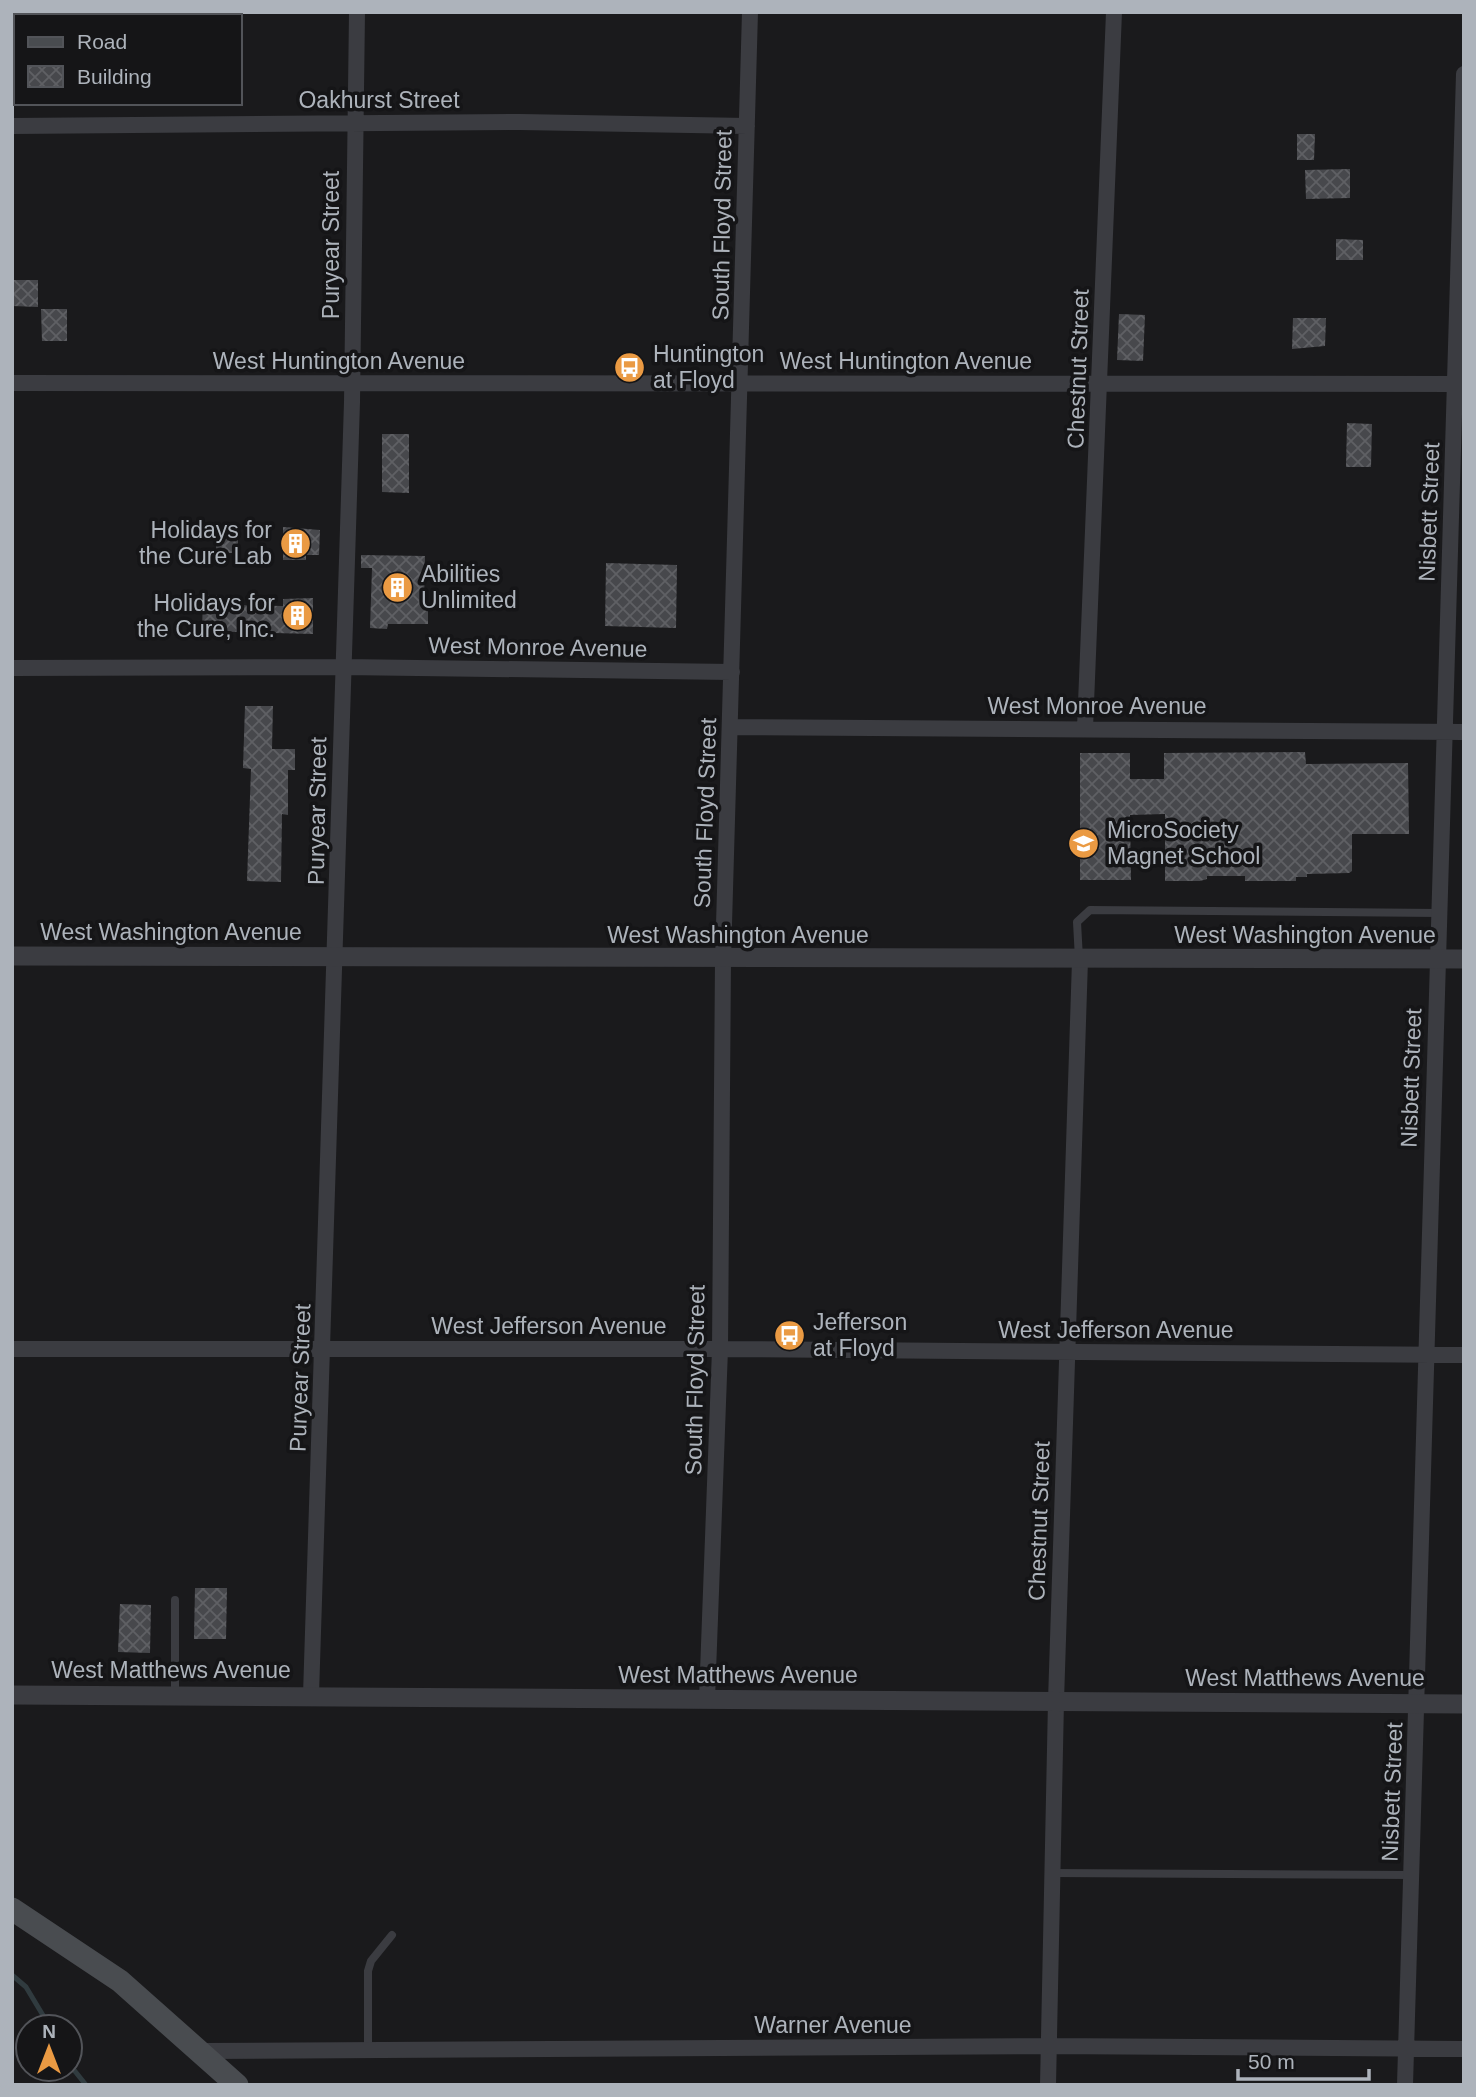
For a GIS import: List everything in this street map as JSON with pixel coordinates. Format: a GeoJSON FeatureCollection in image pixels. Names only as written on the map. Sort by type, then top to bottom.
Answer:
{"type":"FeatureCollection","features":[{"type":"Feature","properties":{"kind":"main road"},"geometry":{"type":"LineString","coordinates":[[12,1909],[120,1981],[237,2085]]}},
{"type":"Feature","properties":{"kind":"street","name":"Puryear Street"},"geometry":{"type":"LineString","coordinates":[[311,1695],[337,956],[353,384],[357,12]]}},
{"type":"Feature","properties":{"kind":"street","name":"South Floyd Street"},"geometry":{"type":"LineString","coordinates":[[707,1699],[720,1349],[723,960],[750,12]]}},
{"type":"Feature","properties":{"kind":"street","name":"Chestnut Street"},"geometry":{"type":"LineString","coordinates":[[1085,728],[1114,12]]}},
{"type":"Feature","properties":{"kind":"street","name":"Nisbett Street"},"geometry":{"type":"LineString","coordinates":[[1405,2085],[1424,1354],[1445,731],[1460,384],[1464,74]]}},
{"type":"Feature","properties":{"kind":"street","name":"Oakhurst Street"},"geometry":{"type":"LineString","coordinates":[[12,126],[520,122],[747,126]]}},
{"type":"Feature","properties":{"kind":"street","name":"West Huntington Avenue"},"geometry":{"type":"LineString","coordinates":[[12,383],[1460,384]]}},
{"type":"Feature","properties":{"kind":"street","name":"West Monroe Avenue"},"geometry":{"type":"LineString","coordinates":[[12,668],[344,667],[732,672]]}},
{"type":"Feature","properties":{"kind":"street","name":"West Monroe Avenue"},"geometry":{"type":"LineString","coordinates":[[731,727],[1464,732]]}},
{"type":"Feature","properties":{"kind":"street","name":"West Washington Avenue"},"geometry":{"type":"LineString","coordinates":[[12,956],[723,960],[1464,959]]}},
{"type":"Feature","properties":{"kind":"street","name":"Chestnut Street"},"geometry":{"type":"LineString","coordinates":[[1048,2085],[1056,1702],[1080,960]]}},
{"type":"Feature","properties":{"kind":"street","name":"West Jefferson Avenue"},"geometry":{"type":"LineString","coordinates":[[12,1349],[720,1349],[1464,1354]]}},
{"type":"Feature","properties":{"kind":"street","name":"West Matthews Avenue"},"geometry":{"type":"LineString","coordinates":[[12,1695],[1464,1704]]}},
{"type":"Feature","properties":{"kind":"street","name":"Warner Avenue"},"geometry":{"type":"LineString","coordinates":[[202,2052],[1049,2046],[1464,2049]]}},
{"type":"Feature","properties":{"kind":"lane"},"geometry":{"type":"LineString","coordinates":[[1080,960],[1077,922],[1090,911],[1439,914]]}},
{"type":"Feature","properties":{"kind":"lane"},"geometry":{"type":"LineString","coordinates":[[175,1600],[175,1695]]}},
{"type":"Feature","properties":{"kind":"lane"},"geometry":{"type":"LineString","coordinates":[[1052,1872],[1412,1875]]}},
{"type":"Feature","properties":{"kind":"lane"},"geometry":{"type":"LineString","coordinates":[[368,2050],[368,1971],[371,1961],[392,1935]]}},
{"type":"Feature","properties":{"kind":"building"},"geometry":{"type":"Polygon","coordinates":[[[1297,134],[1315,134],[1314,160],[1297,160],[1297,134]]]}},
{"type":"Feature","properties":{"kind":"building"},"geometry":{"type":"Polygon","coordinates":[[[1350,169],[1350,198],[1306,199],[1305,170],[1350,169]]]}},
{"type":"Feature","properties":{"kind":"building"},"geometry":{"type":"Polygon","coordinates":[[[1336,239],[1363,240],[1363,260],[1336,260],[1336,239]]]}},
{"type":"Feature","properties":{"kind":"building"},"geometry":{"type":"Polygon","coordinates":[[[12,280],[38,280],[38,307],[12,306],[12,280]]]}},
{"type":"Feature","properties":{"kind":"building"},"geometry":{"type":"Polygon","coordinates":[[[41,309],[67,309],[67,341],[42,341],[41,309]]]}},
{"type":"Feature","properties":{"kind":"building"},"geometry":{"type":"Polygon","coordinates":[[[1119,314],[1145,315],[1143,361],[1117,360],[1119,314]]]}},
{"type":"Feature","properties":{"kind":"building"},"geometry":{"type":"Polygon","coordinates":[[[1293,318],[1326,318],[1325,346],[1292,349],[1293,318]]]}},
{"type":"Feature","properties":{"kind":"building"},"geometry":{"type":"Polygon","coordinates":[[[1347,423],[1372,424],[1371,467],[1346,467],[1347,423]]]}},
{"type":"Feature","properties":{"kind":"building"},"geometry":{"type":"Polygon","coordinates":[[[382,434],[409,434],[409,493],[382,492],[382,434]]]}},
{"type":"Feature","properties":{"kind":"building","name":"Holidays for the Cure Lab"},"geometry":{"type":"Polygon","coordinates":[[[283,527],[320,530],[319,555],[306,555],[306,560],[283,560],[283,527]]]}},
{"type":"Feature","properties":{"kind":"building"},"geometry":{"type":"Polygon","coordinates":[[[216,529],[238,531],[238,553],[216,553],[216,529]]]}},
{"type":"Feature","properties":{"kind":"building","name":"Abilities Unlimited"},"geometry":{"type":"Polygon","coordinates":[[[361,555],[425,556],[424,605],[428,606],[428,624],[388,624],[387,629],[370,628],[372,568],[361,568],[361,555]]]}},
{"type":"Feature","properties":{"kind":"building"},"geometry":{"type":"Polygon","coordinates":[[[606,563],[677,565],[676,628],[605,626],[606,563]]]}},
{"type":"Feature","properties":{"kind":"building"},"geometry":{"type":"Polygon","coordinates":[[[203,595],[223,595],[224,605],[283,606],[283,599],[313,598],[313,634],[202,631],[203,595]]]}},
{"type":"Feature","properties":{"kind":"building"},"geometry":{"type":"Polygon","coordinates":[[[245,706],[273,706],[272,749],[295,749],[295,770],[288,770],[288,815],[282,814],[281,882],[247,881],[251,769],[243,768],[245,706]]]}},
{"type":"Feature","properties":{"kind":"building"},"geometry":{"type":"Polygon","coordinates":[[[1305,752],[1306,764],[1408,763],[1409,834],[1352,834],[1352,871],[1349,873],[1307,874],[1307,877],[1296,877],[1296,881],[1245,881],[1245,876],[1207,876],[1207,879],[1200,881],[1165,881],[1165,814],[1130,815],[1131,880],[1080,880],[1080,753],[1130,753],[1130,779],[1164,779],[1164,753],[1305,752]]]}},
{"type":"Feature","properties":{"kind":"building"},"geometry":{"type":"Polygon","coordinates":[[[195,1588],[227,1588],[226,1639],[194,1639],[195,1588]]]}},
{"type":"Feature","properties":{"kind":"building"},"geometry":{"type":"Polygon","coordinates":[[[120,1604],[151,1605],[150,1653],[118,1652],[120,1604]]]}},
{"type":"Feature","properties":{"kind":"waterway"},"geometry":{"type":"LineString","coordinates":[[12,1975],[26,1987],[42,2013]]}},
{"type":"Feature","properties":{"kind":"place","name":"Huntington at Floyd"},"geometry":{"type":"Point","coordinates":[630,367]}},
{"type":"Feature","properties":{"kind":"place","name":"Holidays for the Cure Lab"},"geometry":{"type":"Point","coordinates":[295,543]}},
{"type":"Feature","properties":{"kind":"place","name":"Abilities Unlimited"},"geometry":{"type":"Point","coordinates":[398,587]}},
{"type":"Feature","properties":{"kind":"place","name":"Holidays for the Cure, Inc."},"geometry":{"type":"Point","coordinates":[298,616]}},
{"type":"Feature","properties":{"kind":"place","name":"MicroSociety Magnet School"},"geometry":{"type":"Point","coordinates":[1084,843]}},
{"type":"Feature","properties":{"kind":"place","name":"Jefferson at Floyd"},"geometry":{"type":"Point","coordinates":[790,1335]}}]}
